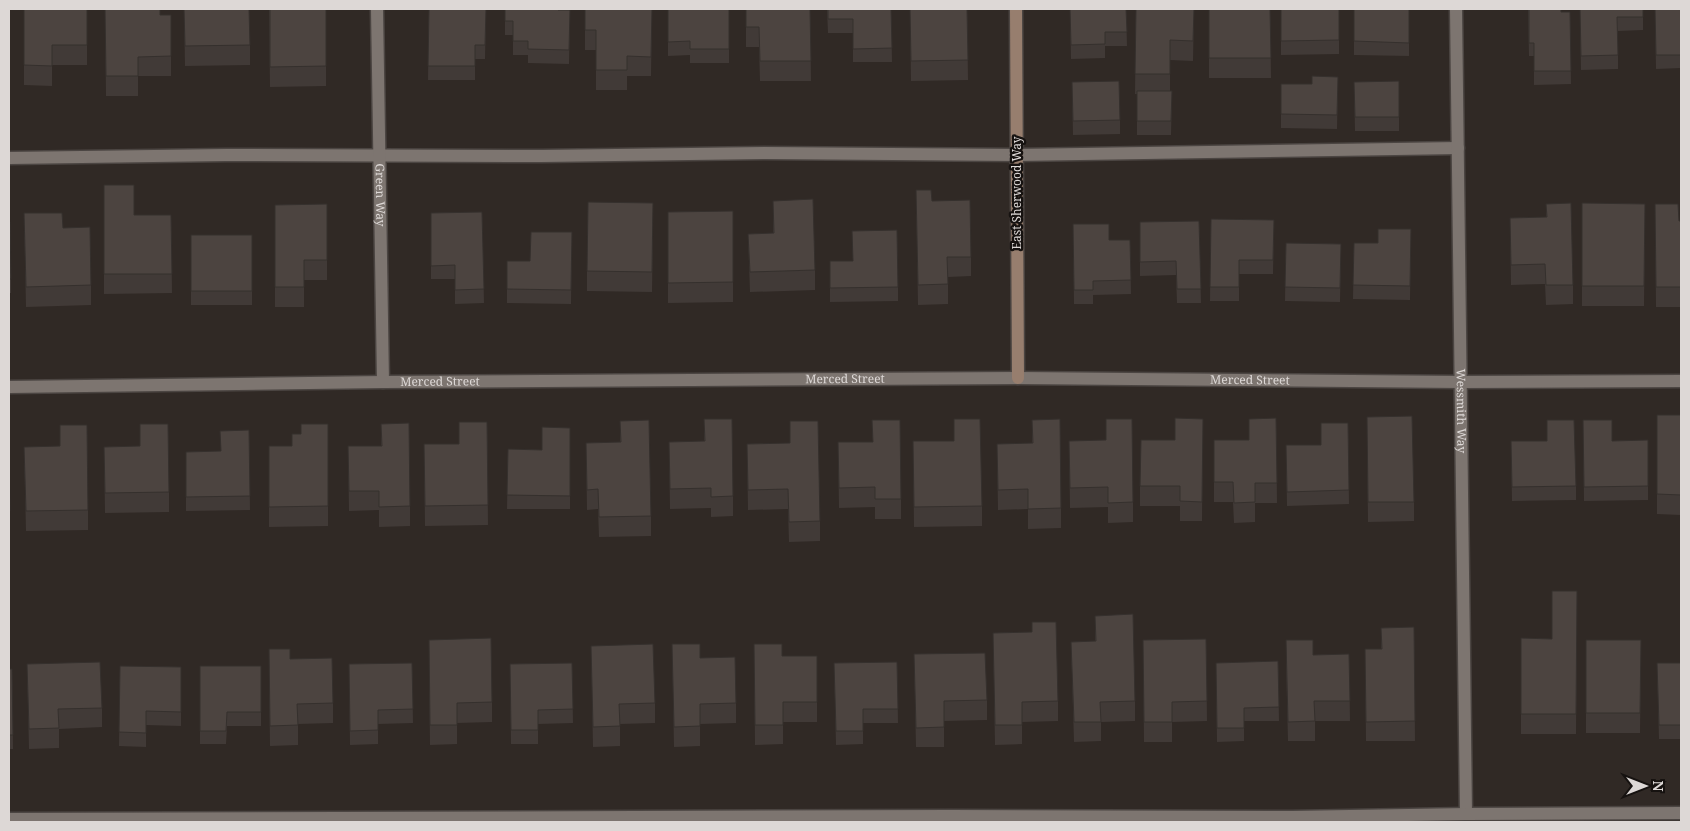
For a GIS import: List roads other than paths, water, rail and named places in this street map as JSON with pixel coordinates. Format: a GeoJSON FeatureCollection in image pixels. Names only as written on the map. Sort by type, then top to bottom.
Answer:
{"type":"FeatureCollection","features":[{"type":"Feature","properties":{"kind":"street","name":"Green Way"},"geometry":{"type":"LineString","coordinates":[[376,9],[383,382]]}},
{"type":"Feature","properties":{"kind":"street","name":"East Sherwood Way"},"geometry":{"type":"LineString","coordinates":[[1016,9],[1018,378]]}},
{"type":"Feature","properties":{"kind":"street","name":"Wessmith Way"},"geometry":{"type":"LineString","coordinates":[[1456,9],[1466,814]]}},
{"type":"Feature","properties":{"kind":"street"},"geometry":{"type":"LineString","coordinates":[[9,158],[226,155],[542,156],[765,153],[1017,155],[1458,148]]}},
{"type":"Feature","properties":{"kind":"street","name":"Merced Street"},"geometry":{"type":"LineString","coordinates":[[9,387],[383,382],[1018,378],[1461,382],[1681,381]]}},
{"type":"Feature","properties":{"kind":"street"},"geometry":{"type":"LineString","coordinates":[[9,819],[443,820],[950,816],[1292,820],[1466,814],[1632,818],[1681,813]]}}]}
